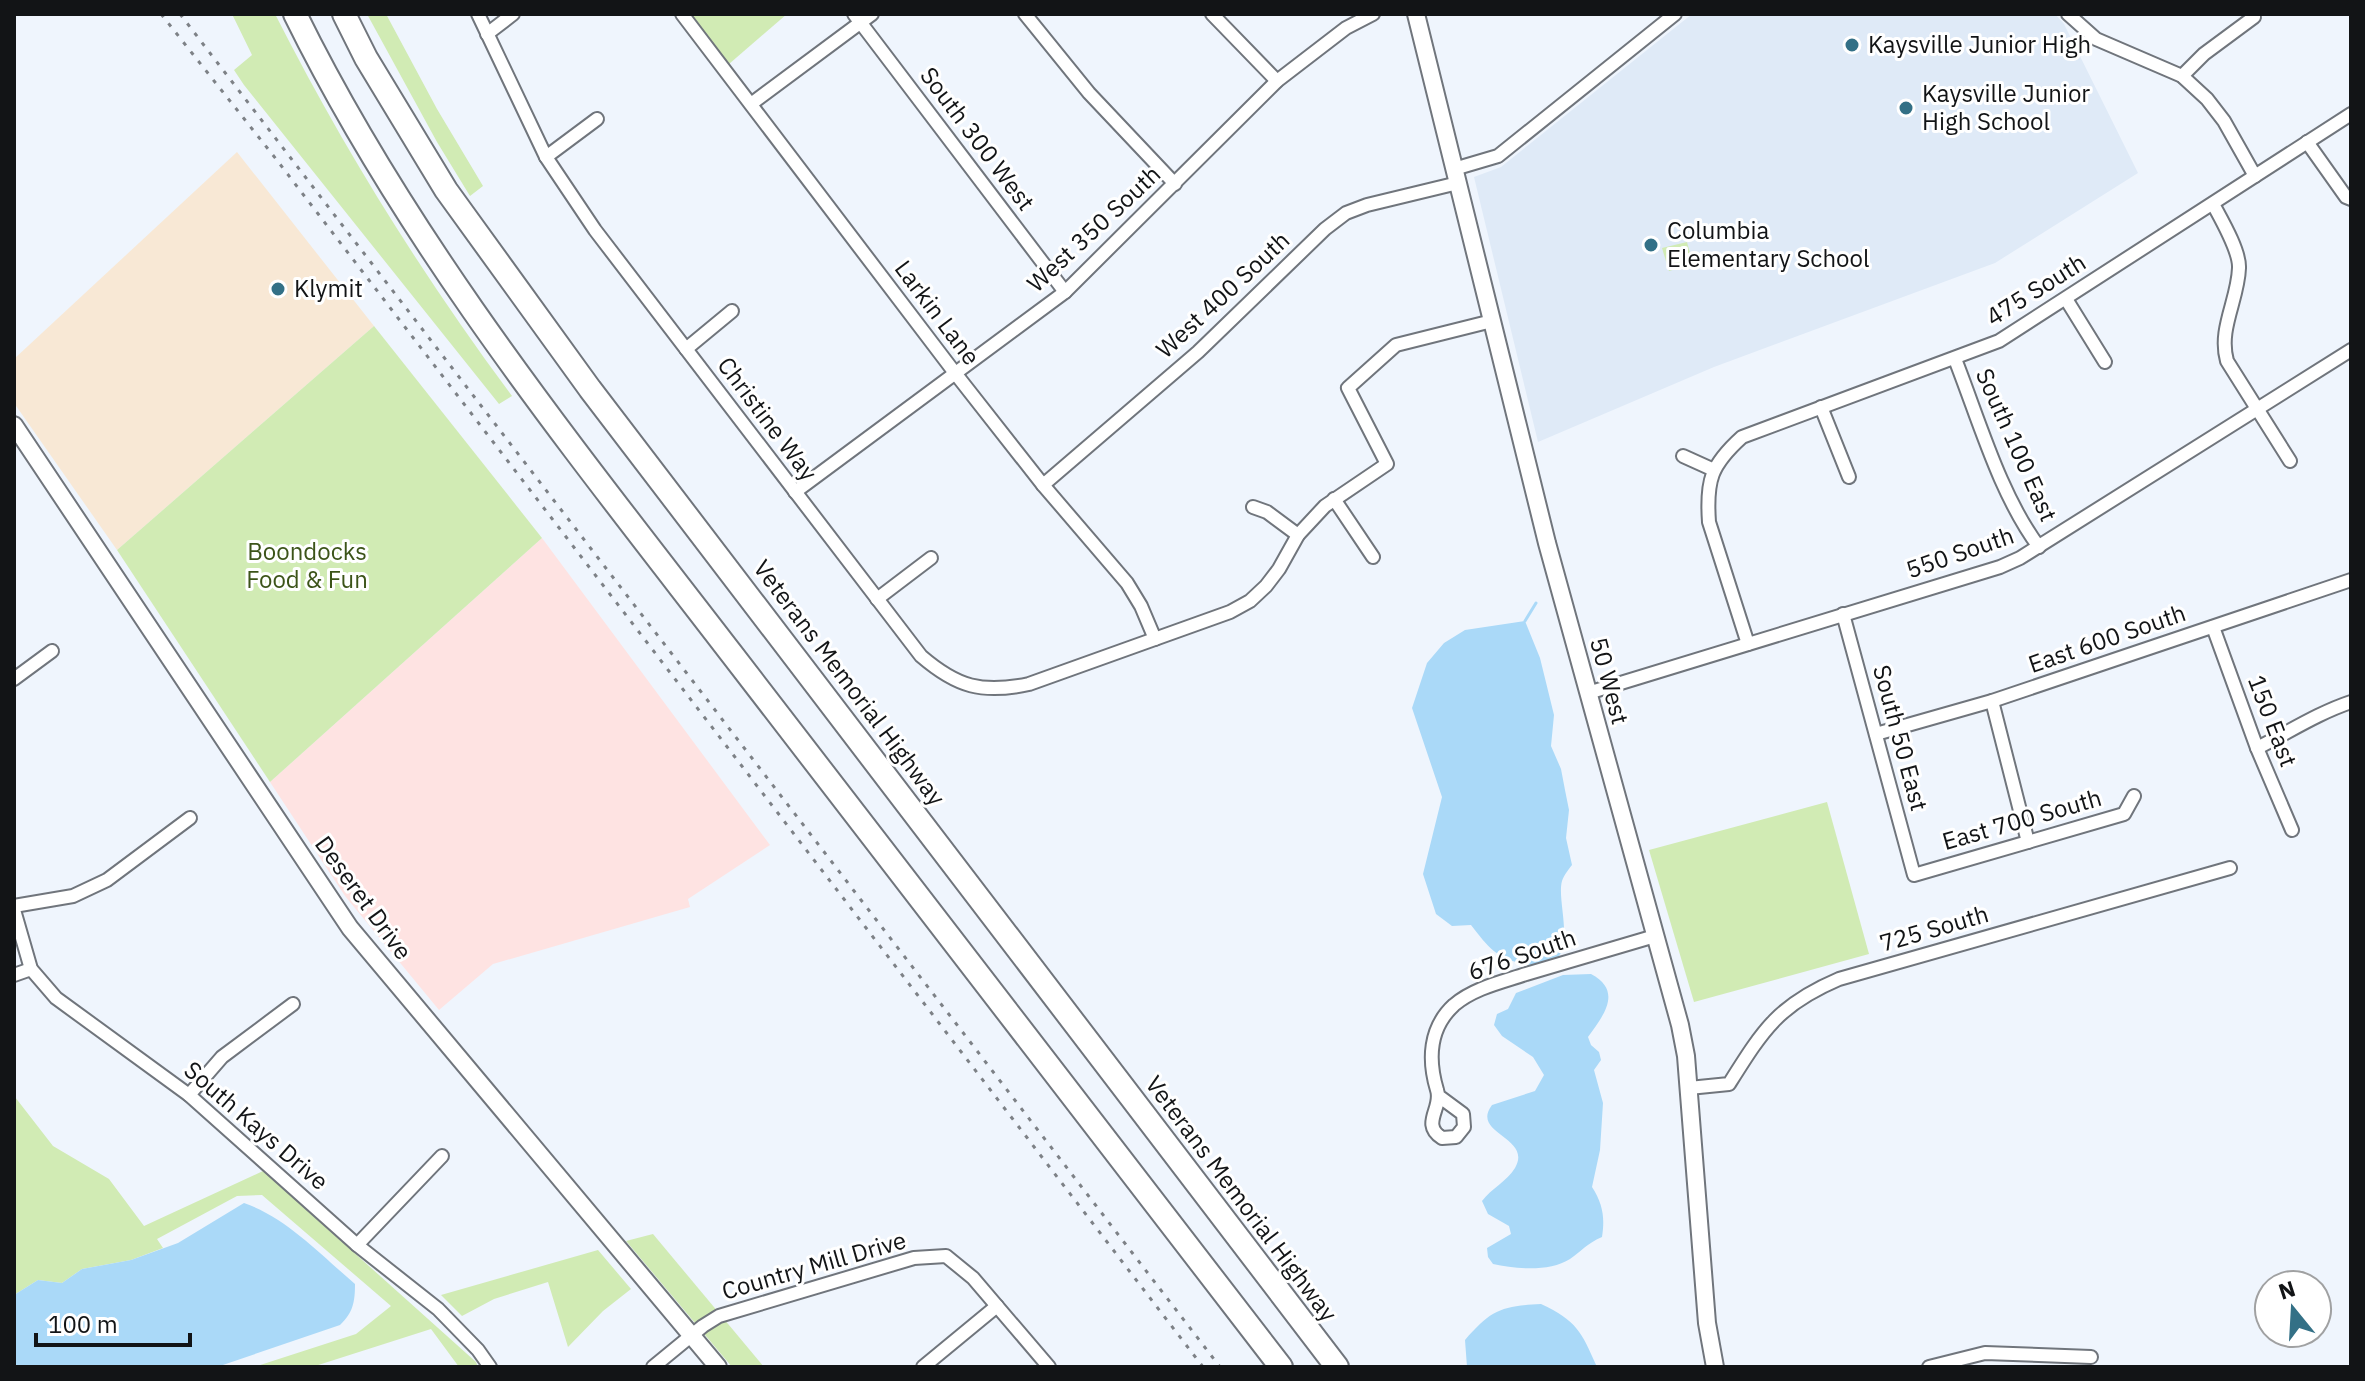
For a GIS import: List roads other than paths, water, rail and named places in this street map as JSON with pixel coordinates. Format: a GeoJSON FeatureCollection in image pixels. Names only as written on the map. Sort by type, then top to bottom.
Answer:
{"type":"FeatureCollection","features":[{"type":"Feature","properties":{"kind":"highway"},"geometry":{"type":"LineString","coordinates":[[295,14],[330,84],[409,217],[549,417],[1281,1367]]}},
{"type":"Feature","properties":{"kind":"highway","name":"Veterans Memorial Highway"},"geometry":{"type":"LineString","coordinates":[[344,14],[366,58],[446,190],[590,389],[1337,1367]]}},
{"type":"Feature","properties":{"kind":"street","name":"Christine Way"},"geometry":{"type":"LineString","coordinates":[[478,14],[546,157],[595,230],[921,656],[938,671],[958,682],[978,688],[1003,690],[1029,684],[1230,612],[1250,601],[1279,569],[1298,535],[1325,506],[1387,464],[1348,388],[1396,345],[1492,321]]}},
{"type":"Feature","properties":{"kind":"street"},"geometry":{"type":"LineString","coordinates":[[487,34],[513,14]]}},
{"type":"Feature","properties":{"kind":"street","name":"Larkin Lane"},"geometry":{"type":"LineString","coordinates":[[682,14],[955,373],[1043,485],[1127,583],[1155,639]]}},
{"type":"Feature","properties":{"kind":"street"},"geometry":{"type":"LineString","coordinates":[[751,104],[857,18],[872,14]]}},
{"type":"Feature","properties":{"kind":"street"},"geometry":{"type":"LineString","coordinates":[[1025,14],[1089,93],[1175,184]]}},
{"type":"Feature","properties":{"kind":"street"},"geometry":{"type":"LineString","coordinates":[[1212,14],[1277,81]]}},
{"type":"Feature","properties":{"kind":"street","name":"West 350 South"},"geometry":{"type":"LineString","coordinates":[[795,492],[1065,292],[1277,81],[1346,28],[1373,14]]}},
{"type":"Feature","properties":{"kind":"street","name":"50 West"},"geometry":{"type":"LineString","coordinates":[[1416,14],[1588,693],[1680,1025],[1689,1088],[1707,1323],[1715,1367]]}},
{"type":"Feature","properties":{"kind":"street"},"geometry":{"type":"LineString","coordinates":[[1456,176],[1498,156],[1675,14]]}},
{"type":"Feature","properties":{"kind":"street"},"geometry":{"type":"LineString","coordinates":[[2068,14],[2096,39],[2182,76],[2207,99],[2224,121],[2255,176]]}},
{"type":"Feature","properties":{"kind":"street"},"geometry":{"type":"LineString","coordinates":[[2182,76],[2204,54],[2254,17]]}},
{"type":"Feature","properties":{"kind":"street","name":"South 300 West"},"geometry":{"type":"LineString","coordinates":[[857,18],[1065,292]]}},
{"type":"Feature","properties":{"kind":"street","name":"475 South"},"geometry":{"type":"LineString","coordinates":[[1714,470],[1721,456],[1742,437],[1999,341],[2351,114]]}},
{"type":"Feature","properties":{"kind":"street"},"geometry":{"type":"LineString","coordinates":[[546,157],[597,119]]}},
{"type":"Feature","properties":{"kind":"street"},"geometry":{"type":"LineString","coordinates":[[2307,142],[2346,197],[2351,199]]}},
{"type":"Feature","properties":{"kind":"street","name":"West 400 South"},"geometry":{"type":"LineString","coordinates":[[1043,485],[1198,352],[1325,229],[1346,213],[1456,176]]}},
{"type":"Feature","properties":{"kind":"street"},"geometry":{"type":"LineString","coordinates":[[2213,204],[2240,265],[2223,345],[2227,361],[2290,461]]}},
{"type":"Feature","properties":{"kind":"street"},"geometry":{"type":"LineString","coordinates":[[2066,299],[2105,362]]}},
{"type":"Feature","properties":{"kind":"street"},"geometry":{"type":"LineString","coordinates":[[686,349],[732,311]]}},
{"type":"Feature","properties":{"kind":"street","name":"550 South"},"geometry":{"type":"LineString","coordinates":[[1588,693],[2000,567],[2039,547],[2351,350]]}},
{"type":"Feature","properties":{"kind":"street","name":"South 100 East"},"geometry":{"type":"LineString","coordinates":[[1955,359],[2007,490],[2039,547]]}},
{"type":"Feature","properties":{"kind":"street"},"geometry":{"type":"LineString","coordinates":[[1821,407],[1849,477]]}},
{"type":"Feature","properties":{"kind":"street","name":"Deseret Drive"},"geometry":{"type":"LineString","coordinates":[[14,425],[350,928],[718,1367]]}},
{"type":"Feature","properties":{"kind":"street"},"geometry":{"type":"LineString","coordinates":[[1683,456],[1714,470],[1707,500],[1709,522],[1748,644]]}},
{"type":"Feature","properties":{"kind":"street"},"geometry":{"type":"LineString","coordinates":[[1334,499],[1373,557]]}},
{"type":"Feature","properties":{"kind":"street"},"geometry":{"type":"LineString","coordinates":[[1253,507],[1267,512],[1298,535]]}},
{"type":"Feature","properties":{"kind":"street"},"geometry":{"type":"LineString","coordinates":[[877,599],[931,558]]}},
{"type":"Feature","properties":{"kind":"street","name":"East 600 South"},"geometry":{"type":"LineString","coordinates":[[1876,734],[1992,701],[2351,580]]}},
{"type":"Feature","properties":{"kind":"street","name":"South 50 East"},"geometry":{"type":"LineString","coordinates":[[1843,614],[1914,875]]}},
{"type":"Feature","properties":{"kind":"street","name":"150 East"},"geometry":{"type":"LineString","coordinates":[[2213,627],[2257,748],[2292,830]]}},
{"type":"Feature","properties":{"kind":"street"},"geometry":{"type":"LineString","coordinates":[[14,679],[52,651]]}},
{"type":"Feature","properties":{"kind":"street"},"geometry":{"type":"LineString","coordinates":[[1992,701],[2028,842]]}},
{"type":"Feature","properties":{"kind":"street"},"geometry":{"type":"LineString","coordinates":[[2257,748],[2295,730],[2325,710],[2351,702]]}},
{"type":"Feature","properties":{"kind":"street","name":"East 700 South"},"geometry":{"type":"LineString","coordinates":[[1914,875],[2124,814],[2134,796]]}},
{"type":"Feature","properties":{"kind":"street"},"geometry":{"type":"LineString","coordinates":[[14,908],[73,896],[107,880],[190,818]]}},
{"type":"Feature","properties":{"kind":"street","name":"725 South"},"geometry":{"type":"LineString","coordinates":[[1689,1088],[1729,1084],[1754,1044],[1777,1017],[1794,1002],[1839,979],[2230,868]]}},
{"type":"Feature","properties":{"kind":"street","name":"South Kays Drive"},"geometry":{"type":"LineString","coordinates":[[14,908],[31,969],[56,998],[189,1095],[357,1245],[438,1309],[478,1350],[490,1367]]}},
{"type":"Feature","properties":{"kind":"street","name":"676 South"},"geometry":{"type":"LineString","coordinates":[[1440,1097],[1431,1065],[1436,1032],[1446,1014],[1467,995],[1655,936]]}},
{"type":"Feature","properties":{"kind":"street"},"geometry":{"type":"LineString","coordinates":[[14,975],[31,969]]}},
{"type":"Feature","properties":{"kind":"street"},"geometry":{"type":"LineString","coordinates":[[189,1095],[222,1057],[293,1004]]}},
{"type":"Feature","properties":{"kind":"street"},"geometry":{"type":"LineString","coordinates":[[357,1245],[442,1156]]}},
{"type":"Feature","properties":{"kind":"street","name":"Country Mill Drive"},"geometry":{"type":"LineString","coordinates":[[653,1367],[719,1316],[914,1258],[946,1256],[973,1278],[1049,1367]]}},
{"type":"Feature","properties":{"kind":"street"},"geometry":{"type":"LineString","coordinates":[[923,1367],[997,1306]]}},
{"type":"Feature","properties":{"kind":"street"},"geometry":{"type":"LineString","coordinates":[[1929,1367],[1985,1353],[2091,1357]]}},
{"type":"Feature","properties":{"kind":"water"},"geometry":{"type":"Polygon","coordinates":[[[1525,621],[1540,658],[1554,715],[1551,746],[1561,769],[1569,810],[1566,838],[1572,865],[1562,881],[1562,949],[1556,959],[1544,965],[1507,959],[1488,946],[1471,925],[1452,926],[1436,914],[1423,874],[1442,797],[1412,708],[1427,663],[1444,643],[1465,630],[1525,621]]]}},
{"type":"Feature","properties":{"kind":"water"},"geometry":{"type":"Polygon","coordinates":[[[1591,974],[1601,981],[1608,996],[1608,1004],[1588,1037],[1601,1060],[1594,1070],[1603,1103],[1600,1150],[1592,1187],[1602,1211],[1602,1237],[1570,1259],[1553,1266],[1522,1268],[1493,1264],[1487,1248],[1511,1234],[1509,1226],[1488,1214],[1482,1201],[1512,1173],[1518,1158],[1516,1149],[1494,1130],[1487,1115],[1492,1105],[1535,1091],[1544,1075],[1533,1057],[1502,1036],[1494,1025],[1497,1014],[1508,1009],[1516,993],[1563,975],[1591,974]]]}},
{"type":"Feature","properties":{"kind":"water"},"geometry":{"type":"Polygon","coordinates":[[[244,1203],[289,1228],[355,1284],[352,1307],[340,1325],[217,1367],[14,1367],[14,1295],[38,1280],[62,1283],[82,1269],[131,1260],[178,1243],[244,1203]]]}},
{"type":"Feature","properties":{"kind":"water"},"geometry":{"type":"Polygon","coordinates":[[[1541,1304],[1563,1316],[1576,1328],[1597,1367],[1467,1367],[1465,1340],[1482,1322],[1506,1308],[1541,1304]]]}},
{"type":"Feature","properties":{"kind":"waterway"},"geometry":{"type":"LineString","coordinates":[[1525,621],[1536,603]]}},
{"type":"Feature","properties":{"kind":"railway"},"geometry":{"type":"LineString","coordinates":[[161,14],[276,159],[1203,1367]]}},
{"type":"Feature","properties":{"kind":"railway"},"geometry":{"type":"LineString","coordinates":[[180,14],[1220,1367]]}},
{"type":"Feature","properties":{"kind":"place","name":"Kaysville Junior High"},"geometry":{"type":"Point","coordinates":[1852,45]}},
{"type":"Feature","properties":{"kind":"place","name":"Kaysville Junior High School"},"geometry":{"type":"Point","coordinates":[1906,108]}},
{"type":"Feature","properties":{"kind":"place","name":"Columbia Elementary School"},"geometry":{"type":"Point","coordinates":[1651,245]}},
{"type":"Feature","properties":{"kind":"place","name":"Klymit"},"geometry":{"type":"Point","coordinates":[278,289]}},
{"type":"Feature","properties":{"kind":"park label","name":"Boondocks Food & Fun"},"geometry":{"type":"Point","coordinates":[307,566]}}]}
